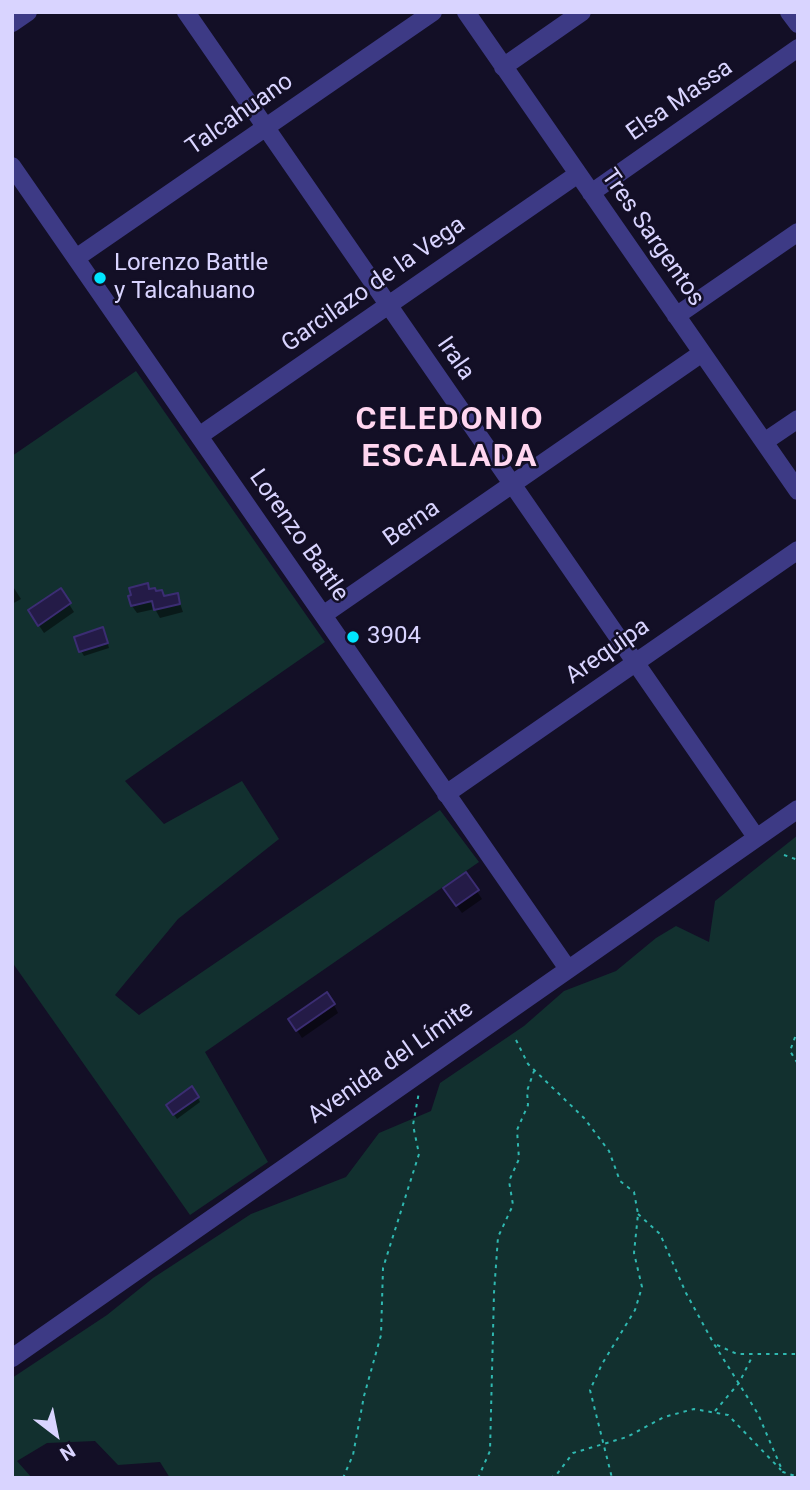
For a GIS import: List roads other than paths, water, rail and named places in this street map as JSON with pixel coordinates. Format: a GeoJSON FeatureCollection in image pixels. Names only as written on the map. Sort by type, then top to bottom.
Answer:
{"type":"FeatureCollection","features":[{"type":"Feature","properties":{"kind":"street"},"geometry":{"type":"LineString","coordinates":[[12,23],[28,12]]}},
{"type":"Feature","properties":{"kind":"street","name":"Irala"},"geometry":{"type":"LineString","coordinates":[[187,12],[756,837]]}},
{"type":"Feature","properties":{"kind":"street","name":"Talcahuano"},"geometry":{"type":"LineString","coordinates":[[76,258],[432,12]]}},
{"type":"Feature","properties":{"kind":"street","name":"Tres Sargentos"},"geometry":{"type":"LineString","coordinates":[[466,12],[798,491]]}},
{"type":"Feature","properties":{"kind":"street"},"geometry":{"type":"LineString","coordinates":[[503,67],[582,12]]}},
{"type":"Feature","properties":{"kind":"street"},"geometry":{"type":"LineString","coordinates":[[789,12],[798,24]]}},
{"type":"Feature","properties":{"kind":"street","name":"Elsa Massa"},"geometry":{"type":"LineString","coordinates":[[591,193],[798,48]]}},
{"type":"Feature","properties":{"kind":"street","name":"Lorenzo Battle"},"geometry":{"type":"LineString","coordinates":[[12,166],[568,969]]}},
{"type":"Feature","properties":{"kind":"street","name":"Garcilazo de la Vega"},"geometry":{"type":"LineString","coordinates":[[199,436],[578,174]]}},
{"type":"Feature","properties":{"kind":"street"},"geometry":{"type":"LineString","coordinates":[[676,316],[798,232]]}},
{"type":"Feature","properties":{"kind":"street","name":"Berna"},"geometry":{"type":"LineString","coordinates":[[323,615],[702,353]]}},
{"type":"Feature","properties":{"kind":"street"},"geometry":{"type":"LineString","coordinates":[[764,442],[798,419]]}},
{"type":"Feature","properties":{"kind":"street","name":"Arequipa"},"geometry":{"type":"LineString","coordinates":[[446,794],[798,550]]}},
{"type":"Feature","properties":{"kind":"street","name":"Avenida del Límite"},"geometry":{"type":"LineString","coordinates":[[12,1358],[798,809]]}},
{"type":"Feature","properties":{"kind":"place","name":"Lorenzo Battle y Talcahuano"},"geometry":{"type":"Point","coordinates":[100,278]}},
{"type":"Feature","properties":{"kind":"place","name":"3904"},"geometry":{"type":"Point","coordinates":[353,637]}},
{"type":"Feature","properties":{"kind":"district","name":"CELEDONIO ESCALADA"},"geometry":{"type":"Point","coordinates":[450,440]}}]}
